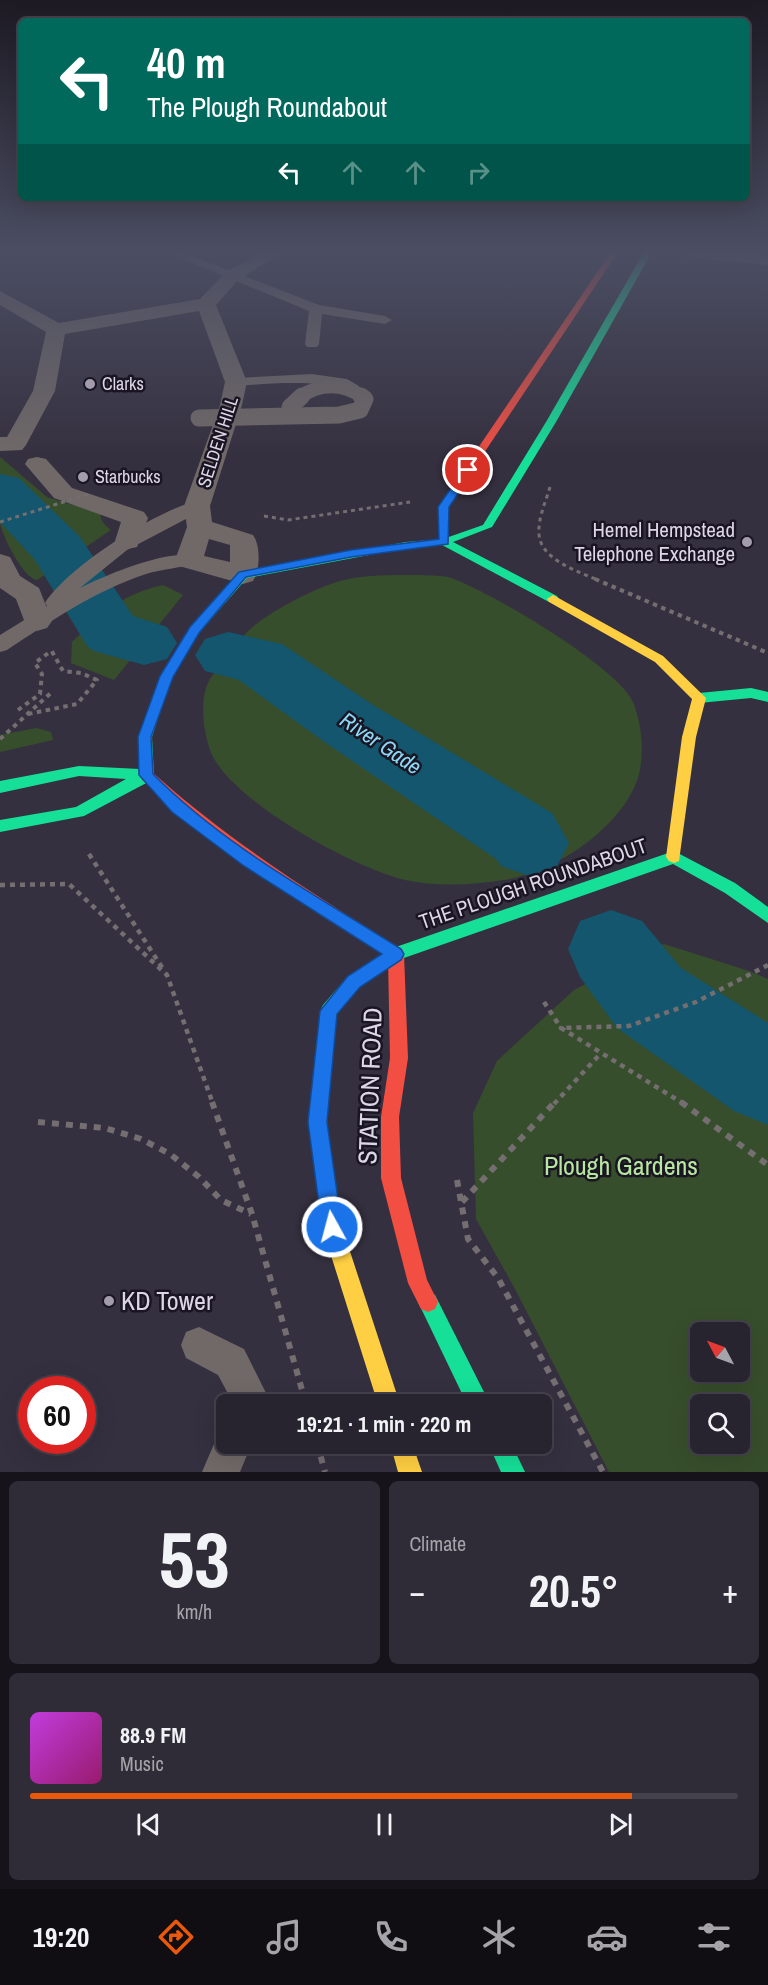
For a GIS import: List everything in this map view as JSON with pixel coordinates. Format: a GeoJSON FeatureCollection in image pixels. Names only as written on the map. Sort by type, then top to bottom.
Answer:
{"type":"FeatureCollection","features":[{"type":"Feature","properties":{"kind":"main road"},"geometry":{"type":"LineString","coordinates":[[444,542],[443,507],[568,321]]}},
{"type":"Feature","properties":{"kind":"main road"},"geometry":{"type":"LineString","coordinates":[[396,954],[250,862],[177,808],[146,775],[145,737],[166,676],[195,630],[243,574],[351,554],[444,542],[487,527],[609,321]]}},
{"type":"Feature","properties":{"kind":"main road"},"geometry":{"type":"LineString","coordinates":[[554,342],[580,326]]}},
{"type":"Feature","properties":{"kind":"main road"},"geometry":{"type":"LineString","coordinates":[[444,542],[502,571],[659,659],[699,698],[751,693],[768,697]]}},
{"type":"Feature","properties":{"kind":"main road","name":"THE PLOUGH ROUNDABOUT"},"geometry":{"type":"LineString","coordinates":[[396,954],[674,857],[689,737],[699,698]]}},
{"type":"Feature","properties":{"kind":"main road"},"geometry":{"type":"LineString","coordinates":[[0,787],[79,771],[146,775]]}},
{"type":"Feature","properties":{"kind":"main road"},"geometry":{"type":"LineString","coordinates":[[0,826],[79,812],[146,775]]}},
{"type":"Feature","properties":{"kind":"main road"},"geometry":{"type":"LineString","coordinates":[[674,857],[730,888],[768,916]]}},
{"type":"Feature","properties":{"kind":"main road","name":"STATION ROAD"},"geometry":{"type":"LineString","coordinates":[[386,1394],[332,1227],[318,1122],[329,1011],[354,981],[396,954]]}},
{"type":"Feature","properties":{"kind":"main road","name":"STATION ROAD"},"geometry":{"type":"LineString","coordinates":[[396,954],[399,1058],[390,1117],[391,1178],[418,1283],[474,1394]]}},
{"type":"Feature","properties":{"kind":"main road"},"geometry":{"type":"LineString","coordinates":[[404,1454],[410,1472]]}},
{"type":"Feature","properties":{"kind":"main road"},"geometry":{"type":"LineString","coordinates":[[504,1454],[513,1472]]}},
{"type":"Feature","properties":{"kind":"street"},"geometry":{"type":"LineString","coordinates":[[40,321],[56,330],[110,321]]}},
{"type":"Feature","properties":{"kind":"street","name":"SELDEN HILL"},"geometry":{"type":"LineString","coordinates":[[189,560],[236,382],[212,321]]}},
{"type":"Feature","properties":{"kind":"street"},"geometry":{"type":"LineString","coordinates":[[56,330],[44,391],[17,454],[63,493],[135,518],[128,541]]}},
{"type":"Feature","properties":{"kind":"street"},"geometry":{"type":"LineString","coordinates":[[189,560],[243,574],[244,541],[199,517]]}},
{"type":"Feature","properties":{"kind":"street"},"geometry":{"type":"LineString","coordinates":[[0,563],[9,580],[28,594],[41,618]]}},
{"type":"Feature","properties":{"kind":"lane"},"geometry":{"type":"LineString","coordinates":[[312,344],[315,321]]}},
{"type":"Feature","properties":{"kind":"lane"},"geometry":{"type":"LineString","coordinates":[[199,418],[292,416],[304,416],[316,415],[339,415],[360,410],[365,399],[356,392],[323,386],[300,394],[290,406],[296,412],[302,418],[324,422],[355,418],[368,409],[372,397],[346,383],[313,379],[236,382]]}},
{"type":"Feature","properties":{"kind":"lane"},"geometry":{"type":"LineString","coordinates":[[0,645],[41,618],[72,593],[106,556],[128,541],[199,517]]}},
{"type":"Feature","properties":{"kind":"lane"},"geometry":{"type":"LineString","coordinates":[[72,593],[140,570],[189,560]]}},
{"type":"Feature","properties":{"kind":"lane"},"geometry":{"type":"LineString","coordinates":[[199,1346],[231,1362],[248,1394]]}},
{"type":"Feature","properties":{"kind":"lane"},"geometry":{"type":"LineString","coordinates":[[221,1472],[228,1454]]}},
{"type":"Feature","properties":{"kind":"path"},"geometry":{"type":"LineString","coordinates":[[0,522],[89,494]]}},
{"type":"Feature","properties":{"kind":"path"},"geometry":{"type":"LineString","coordinates":[[548,496],[537,533],[542,548],[555,559],[574,570],[768,653]]}},
{"type":"Feature","properties":{"kind":"path"},"geometry":{"type":"LineString","coordinates":[[257,516],[288,520],[418,500]]}},
{"type":"Feature","properties":{"kind":"path"},"geometry":{"type":"LineString","coordinates":[[28,714],[77,704],[97,680],[81,673],[63,671],[51,651],[41,618]]}},
{"type":"Feature","properties":{"kind":"path"},"geometry":{"type":"LineString","coordinates":[[18,710],[40,694],[42,674],[35,663],[51,651]]}},
{"type":"Feature","properties":{"kind":"path"},"geometry":{"type":"LineString","coordinates":[[0,739],[53,691]]}},
{"type":"Feature","properties":{"kind":"path"},"geometry":{"type":"LineString","coordinates":[[88,854],[167,975],[252,1214],[303,1394]]}},
{"type":"Feature","properties":{"kind":"path"},"geometry":{"type":"LineString","coordinates":[[0,885],[69,884],[167,975]]}},
{"type":"Feature","properties":{"kind":"path"},"geometry":{"type":"LineString","coordinates":[[561,1028],[629,1026],[696,1002],[768,965]]}},
{"type":"Feature","properties":{"kind":"path"},"geometry":{"type":"LineString","coordinates":[[544,1002],[561,1028],[694,1110],[768,1165]]}},
{"type":"Feature","properties":{"kind":"path"},"geometry":{"type":"LineString","coordinates":[[462,1202],[601,1053]]}},
{"type":"Feature","properties":{"kind":"path"},"geometry":{"type":"LineString","coordinates":[[38,1122],[105,1128],[141,1139],[170,1154],[199,1177],[221,1200],[252,1214]]}},
{"type":"Feature","properties":{"kind":"path"},"geometry":{"type":"LineString","coordinates":[[457,1180],[468,1239],[498,1278],[603,1472]]}},
{"type":"Feature","properties":{"kind":"path"},"geometry":{"type":"LineString","coordinates":[[319,1454],[325,1472]]}},
{"type":"Feature","properties":{"kind":"green space"},"geometry":{"type":"Polygon","coordinates":[[[0,457],[47,497],[72,505],[102,508],[102,521],[111,530],[37,580],[32,578],[14,556],[0,523],[0,457]]]}},
{"type":"Feature","properties":{"kind":"green space"},"geometry":{"type":"Polygon","coordinates":[[[422,575],[451,578],[493,598],[551,632],[604,670],[622,687],[633,702],[642,745],[640,768],[634,788],[624,805],[596,835],[561,860],[542,869],[504,880],[455,884],[430,884],[405,880],[383,873],[326,847],[266,810],[241,790],[221,769],[210,750],[203,713],[205,693],[213,674],[225,665],[248,631],[267,616],[291,602],[340,581],[370,576],[422,575]]]}},
{"type":"Feature","properties":{"kind":"green space"},"geometry":{"type":"Polygon","coordinates":[[[163,585],[183,595],[114,680],[71,663],[72,642],[103,614],[136,594],[163,585]]]}},
{"type":"Feature","properties":{"kind":"green space"},"geometry":{"type":"Polygon","coordinates":[[[36,728],[51,732],[53,740],[0,752],[0,735],[36,728]]]}},
{"type":"Feature","properties":{"kind":"green space","name":"Plough Gardens"},"geometry":{"type":"Polygon","coordinates":[[[664,944],[768,979],[768,1472],[609,1472],[515,1289],[476,1219],[473,1113],[497,1061],[574,990],[664,944]]]}},
{"type":"Feature","properties":{"kind":"waterway","name":"River Gade"},"geometry":{"type":"LineString","coordinates":[[0,490],[59,550],[110,631],[117,636],[144,643]]}},
{"type":"Feature","properties":{"kind":"waterway","name":"River Gade"},"geometry":{"type":"LineString","coordinates":[[228,655],[258,660],[348,723],[524,836],[529,843]]}},
{"type":"Feature","properties":{"kind":"waterway","name":"River Gade"},"geometry":{"type":"LineString","coordinates":[[611,949],[649,998],[768,1078]]}},
{"type":"Feature","properties":{"kind":"traffic: fast"},"geometry":{"type":"LineString","coordinates":[[444,542],[487,527],[609,321]]}},
{"type":"Feature","properties":{"kind":"traffic: fast"},"geometry":{"type":"LineString","coordinates":[[147,776],[145,737],[166,676],[195,630],[243,575],[406,545],[444,542],[553,599]]}},
{"type":"Feature","properties":{"kind":"traffic: fast"},"geometry":{"type":"LineString","coordinates":[[699,698],[751,693],[768,697]]}},
{"type":"Feature","properties":{"kind":"traffic: fast"},"geometry":{"type":"LineString","coordinates":[[0,787],[79,771],[146,775]]}},
{"type":"Feature","properties":{"kind":"traffic: fast"},"geometry":{"type":"LineString","coordinates":[[0,826],[79,812],[146,775]]}},
{"type":"Feature","properties":{"kind":"traffic: fast"},"geometry":{"type":"LineString","coordinates":[[674,857],[730,888],[768,916]]}},
{"type":"Feature","properties":{"kind":"traffic: fast"},"geometry":{"type":"LineString","coordinates":[[319,1108],[329,1011],[354,981],[396,954],[674,857]]}},
{"type":"Feature","properties":{"kind":"traffic: fast"},"geometry":{"type":"LineString","coordinates":[[428,1302],[474,1394]]}},
{"type":"Feature","properties":{"kind":"traffic: fast"},"geometry":{"type":"LineString","coordinates":[[504,1454],[513,1472]]}},
{"type":"Feature","properties":{"kind":"traffic: slow"},"geometry":{"type":"LineString","coordinates":[[553,599],[659,659],[699,698],[689,737],[674,857]]}},
{"type":"Feature","properties":{"kind":"traffic: slow"},"geometry":{"type":"LineString","coordinates":[[319,1108],[318,1122],[332,1227],[386,1394]]}},
{"type":"Feature","properties":{"kind":"traffic: slow"},"geometry":{"type":"LineString","coordinates":[[404,1454],[410,1472]]}},
{"type":"Feature","properties":{"kind":"traffic: jam"},"geometry":{"type":"LineString","coordinates":[[444,542],[443,507],[568,321]]}},
{"type":"Feature","properties":{"kind":"traffic: jam"},"geometry":{"type":"LineString","coordinates":[[147,776],[175,802],[235,849],[298,893],[396,954]]}},
{"type":"Feature","properties":{"kind":"traffic: jam"},"geometry":{"type":"LineString","coordinates":[[396,954],[399,1058],[390,1117],[391,1178],[418,1283],[428,1302]]}},
{"type":"Feature","properties":{"kind":"place","name":"Clarks"},"geometry":{"type":"Point","coordinates":[90,384]}},
{"type":"Feature","properties":{"kind":"place","name":"Starbucks"},"geometry":{"type":"Point","coordinates":[83,477]}},
{"type":"Feature","properties":{"kind":"place","name":"Hemel Hempstead Telephone Exchange"},"geometry":{"type":"Point","coordinates":[747,542]}},
{"type":"Feature","properties":{"kind":"place","name":"KD Tower"},"geometry":{"type":"Point","coordinates":[109,1301]}},
{"type":"Feature","properties":{"kind":"route"},"geometry":{"type":"LineString","coordinates":[[332,1227],[318,1122],[329,1011],[354,981],[396,954],[250,862],[177,808],[146,775],[145,737],[166,676],[195,630],[243,574],[406,545],[444,542],[443,507],[468,470]]}}]}
